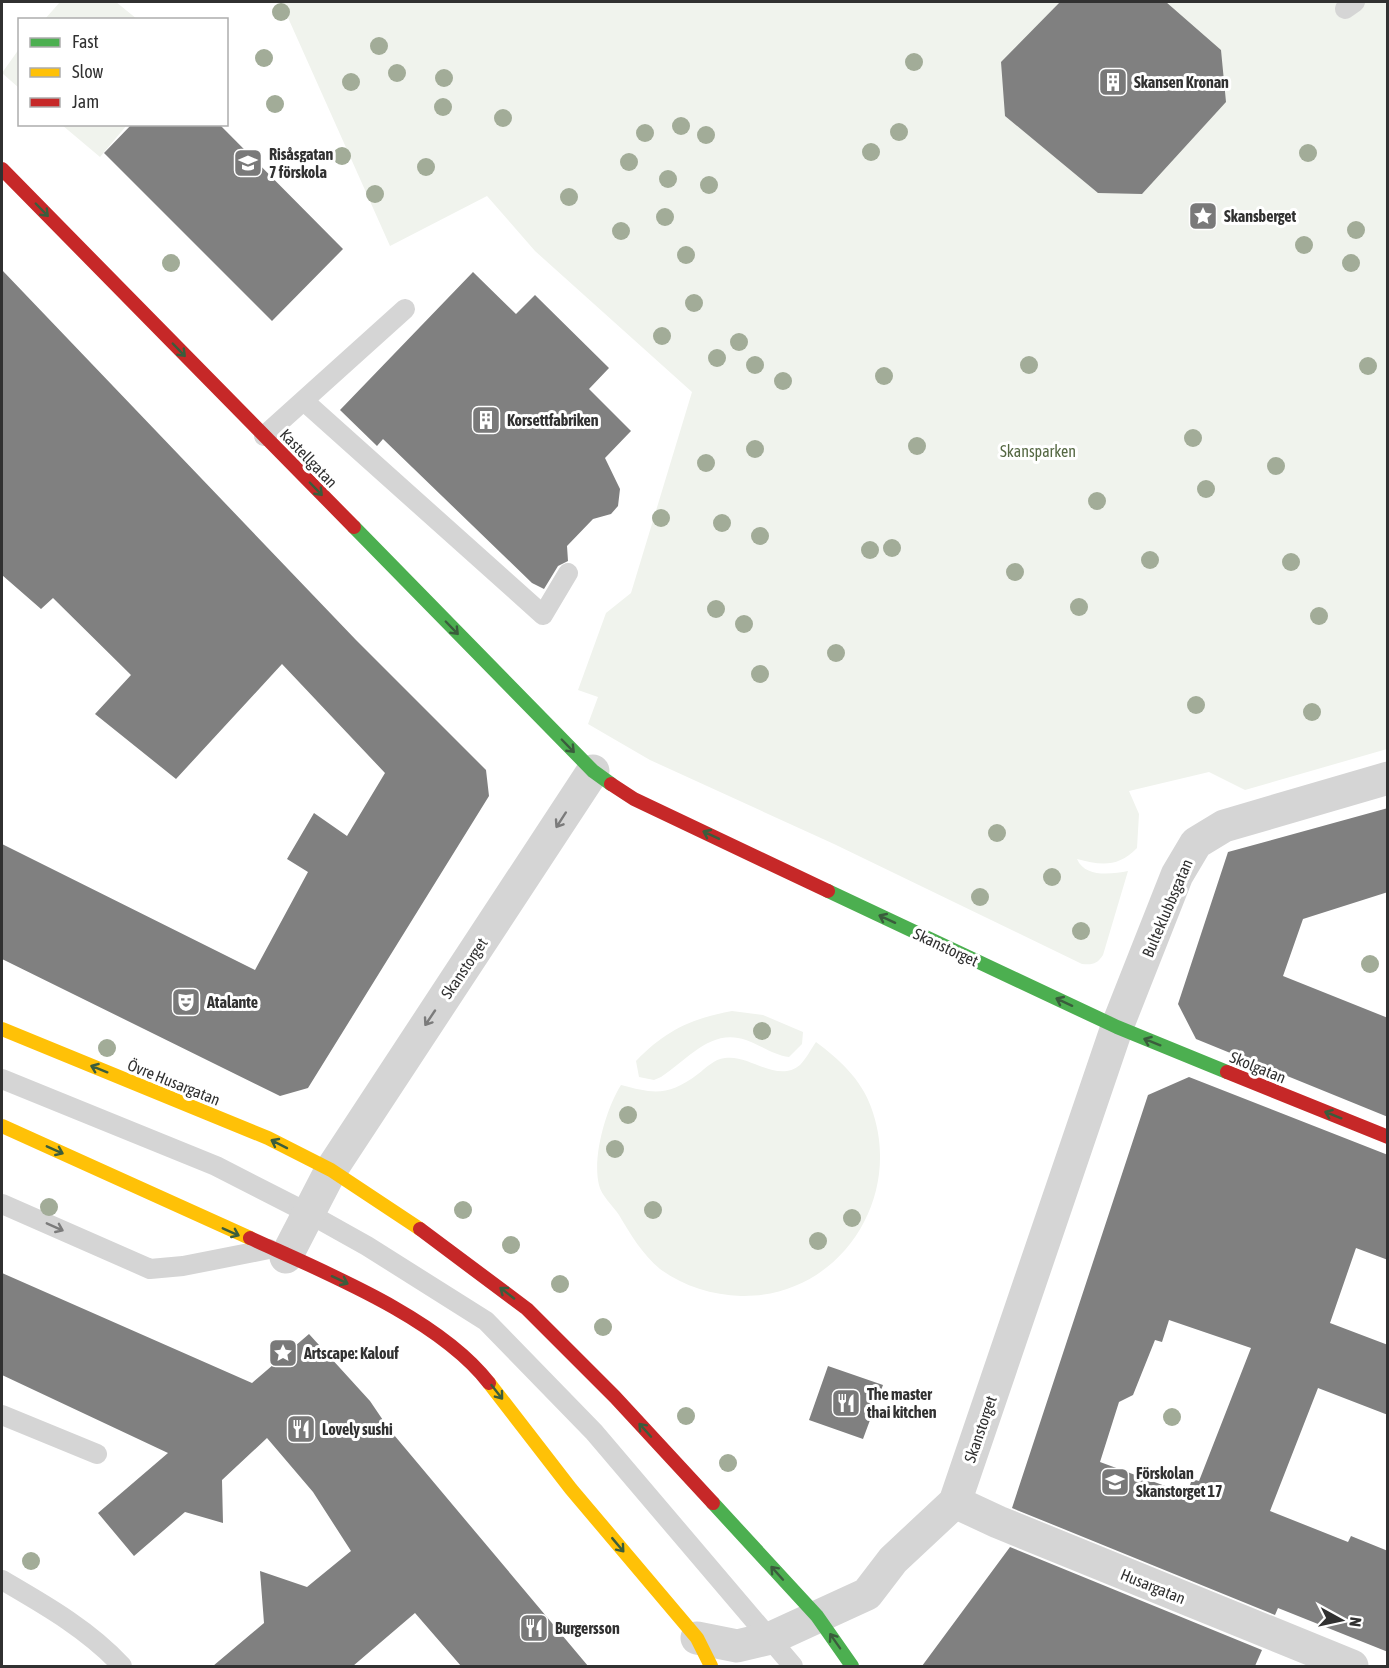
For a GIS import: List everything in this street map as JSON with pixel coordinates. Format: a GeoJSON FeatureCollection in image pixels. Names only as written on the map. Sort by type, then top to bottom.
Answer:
{"type":"FeatureCollection","features":[{"type":"Feature","properties":{"kind":"main road","name":"Kastellgatan"},"geometry":{"type":"LineString","coordinates":[[2,169],[593,771]]}},
{"type":"Feature","properties":{"kind":"main road","name":"Skanstorget"},"geometry":{"type":"LineString","coordinates":[[593,771],[634,799],[1116,1027]]}},
{"type":"Feature","properties":{"kind":"main road","name":"Skolgatan"},"geometry":{"type":"LineString","coordinates":[[1116,1027],[1388,1137]]}},
{"type":"Feature","properties":{"kind":"main road","name":"Övre Husargatan"},"geometry":{"type":"LineString","coordinates":[[2,1029],[268,1138],[331,1170]]}},
{"type":"Feature","properties":{"kind":"main road"},"geometry":{"type":"LineString","coordinates":[[2,1126],[278,1253]]}},
{"type":"Feature","properties":{"kind":"main road"},"geometry":{"type":"LineString","coordinates":[[331,1170],[446,1246],[527,1309],[615,1397],[817,1616],[852,1666]]}},
{"type":"Feature","properties":{"kind":"main road","name":"Skanstorget"},"geometry":{"type":"LineString","coordinates":[[278,1253],[339,1280],[407,1315],[476,1366],[571,1489],[704,1652]]}},
{"type":"Feature","properties":{"kind":"street","name":"Skanstorget"},"geometry":{"type":"LineString","coordinates":[[278,1253],[309,1213],[331,1170],[593,771]]}},
{"type":"Feature","properties":{"kind":"street","name":"Bulteklubbsgatan"},"geometry":{"type":"LineString","coordinates":[[1116,1027],[1177,875],[1196,843],[1224,826],[1388,778]]}},
{"type":"Feature","properties":{"kind":"street","name":"Skanstorget"},"geometry":{"type":"LineString","coordinates":[[704,1652],[771,1638],[867,1594],[893,1560],[955,1502],[1116,1027]]}},
{"type":"Feature","properties":{"kind":"street","name":"Husargatan"},"geometry":{"type":"LineString","coordinates":[[955,1502],[1009,1527],[1352,1666]]}},
{"type":"Feature","properties":{"kind":"lane"},"geometry":{"type":"LineString","coordinates":[[264,436],[405,309]]}},
{"type":"Feature","properties":{"kind":"lane"},"geometry":{"type":"LineString","coordinates":[[304,401],[543,615],[568,573]]}},
{"type":"Feature","properties":{"kind":"lane"},"geometry":{"type":"LineString","coordinates":[[2,1079],[216,1166],[309,1213],[410,1271],[486,1321],[594,1432],[794,1666]]}},
{"type":"Feature","properties":{"kind":"lane"},"geometry":{"type":"LineString","coordinates":[[2,1204],[150,1269],[278,1253]]}},
{"type":"Feature","properties":{"kind":"lane"},"geometry":{"type":"LineString","coordinates":[[2,1415],[97,1454]]}},
{"type":"Feature","properties":{"kind":"lane"},"geometry":{"type":"LineString","coordinates":[[2,1580],[49,1607],[106,1648],[122,1666]]}},
{"type":"Feature","properties":{"kind":"green space"},"geometry":{"type":"Polygon","coordinates":[[[60,2],[116,2],[136,18],[46,18],[60,2]]]}},
{"type":"Feature","properties":{"kind":"green space","name":"Skansparken"},"geometry":{"type":"Polygon","coordinates":[[[281,2],[1387,2],[1387,749],[1245,790],[1209,772],[1129,791],[1139,814],[1137,848],[1116,862],[1093,863],[1077,859],[1081,865],[1092,872],[1107,874],[1128,871],[1103,955],[1097,962],[1082,964],[834,844],[650,760],[588,724],[598,697],[578,690],[606,613],[631,593],[692,392],[535,251],[487,196],[390,246],[281,2]]]}},
{"type":"Feature","properties":{"kind":"green space"},"geometry":{"type":"Polygon","coordinates":[[[18,50],[18,87],[2,73],[18,50]]]}},
{"type":"Feature","properties":{"kind":"green space"},"geometry":{"type":"Polygon","coordinates":[[[63,126],[126,126],[100,157],[63,126]]]}},
{"type":"Feature","properties":{"kind":"green space"},"geometry":{"type":"Polygon","coordinates":[[[732,1011],[763,1015],[803,1032],[802,1044],[789,1057],[746,1040],[733,1037],[721,1038],[700,1048],[661,1077],[654,1080],[639,1077],[636,1061],[668,1034],[691,1022],[732,1011]]]}},
{"type":"Feature","properties":{"kind":"green space"},"geometry":{"type":"Polygon","coordinates":[[[816,1042],[841,1063],[861,1087],[871,1107],[879,1141],[879,1175],[871,1207],[855,1236],[834,1261],[807,1280],[776,1292],[741,1296],[719,1294],[688,1285],[669,1275],[642,1251],[600,1189],[597,1174],[599,1147],[610,1107],[621,1085],[652,1091],[670,1090],[688,1081],[714,1062],[725,1058],[744,1060],[773,1070],[791,1070],[802,1063],[816,1042]]]}},
{"type":"Feature","properties":{"kind":"building","name":"Skansen Kronan"},"geometry":{"type":"Polygon","coordinates":[[[1060,2],[1166,2],[1221,50],[1226,102],[1142,194],[1098,193],[1005,116],[1001,62],[1060,2]]]}},
{"type":"Feature","properties":{"kind":"building"},"geometry":{"type":"Polygon","coordinates":[[[130,126],[221,126],[343,249],[272,321],[104,153],[130,126]]]}},
{"type":"Feature","properties":{"kind":"building"},"geometry":{"type":"Polygon","coordinates":[[[2,270],[356,640],[486,770],[489,796],[308,1088],[280,1096],[2,959],[2,844],[255,970],[308,872],[287,859],[314,813],[347,836],[385,773],[282,664],[176,779],[95,714],[131,675],[53,598],[41,609],[2,575],[2,270]]]}},
{"type":"Feature","properties":{"kind":"building","name":"Korsettfabriken"},"geometry":{"type":"Polygon","coordinates":[[[473,272],[516,314],[535,295],[609,368],[589,389],[631,431],[605,458],[620,489],[618,506],[611,514],[593,519],[567,546],[568,561],[558,566],[544,589],[532,583],[383,439],[377,446],[340,410],[473,272]]]}},
{"type":"Feature","properties":{"kind":"building"},"geometry":{"type":"Polygon","coordinates":[[[1388,808],[1388,892],[1303,919],[1283,976],[1388,1018],[1388,1117],[1196,1039],[1178,1004],[1228,852],[1388,808]]]}},
{"type":"Feature","properties":{"kind":"building"},"geometry":{"type":"Polygon","coordinates":[[[1189,1077],[1388,1155],[1388,1260],[1356,1248],[1330,1323],[1388,1345],[1388,1415],[1318,1388],[1270,1511],[1348,1542],[1351,1536],[1388,1551],[1388,1652],[1278,1608],[1275,1615],[1012,1508],[1148,1095],[1189,1077]],[[1169,1320],[1162,1342],[1155,1340],[1133,1395],[1119,1402],[1100,1462],[1187,1494],[1192,1479],[1199,1481],[1251,1348],[1169,1320]]]}},
{"type":"Feature","properties":{"kind":"building"},"geometry":{"type":"Polygon","coordinates":[[[2,1273],[252,1383],[309,1334],[370,1401],[389,1429],[588,1666],[461,1666],[415,1613],[353,1666],[213,1666],[264,1623],[260,1571],[307,1587],[351,1551],[313,1492],[267,1438],[222,1480],[223,1523],[185,1512],[134,1556],[98,1513],[168,1453],[2,1375],[2,1273]]]}},
{"type":"Feature","properties":{"kind":"building","name":"The master thai kitchen"},"geometry":{"type":"Polygon","coordinates":[[[828,1366],[883,1385],[863,1439],[809,1420],[828,1366]]]}},
{"type":"Feature","properties":{"kind":"building"},"geometry":{"type":"Polygon","coordinates":[[[1010,1547],[1262,1650],[1255,1666],[922,1666],[1010,1547]]]}},
{"type":"Feature","properties":{"kind":"traffic: fast"},"geometry":{"type":"LineString","coordinates":[[354,527],[593,771],[611,784]]}},
{"type":"Feature","properties":{"kind":"traffic: fast"},"geometry":{"type":"LineString","coordinates":[[828,891],[1117,1027],[1227,1072]]}},
{"type":"Feature","properties":{"kind":"traffic: fast"},"geometry":{"type":"LineString","coordinates":[[713,1503],[817,1616],[852,1666]]}},
{"type":"Feature","properties":{"kind":"traffic: slow"},"geometry":{"type":"LineString","coordinates":[[2,1029],[268,1138],[331,1170],[420,1229]]}},
{"type":"Feature","properties":{"kind":"traffic: slow"},"geometry":{"type":"LineString","coordinates":[[2,1126],[250,1238]]}},
{"type":"Feature","properties":{"kind":"traffic: slow"},"geometry":{"type":"LineString","coordinates":[[489,1383],[571,1489],[697,1638],[711,1666]]}},
{"type":"Feature","properties":{"kind":"traffic: jam"},"geometry":{"type":"LineString","coordinates":[[2,169],[354,527]]}},
{"type":"Feature","properties":{"kind":"traffic: jam"},"geometry":{"type":"LineString","coordinates":[[611,784],[634,799],[828,891]]}},
{"type":"Feature","properties":{"kind":"traffic: jam"},"geometry":{"type":"LineString","coordinates":[[1227,1072],[1388,1137]]}},
{"type":"Feature","properties":{"kind":"traffic: jam"},"geometry":{"type":"LineString","coordinates":[[420,1229],[527,1309],[615,1397],[713,1503]]}},
{"type":"Feature","properties":{"kind":"traffic: jam"},"geometry":{"type":"LineString","coordinates":[[250,1238],[345,1282],[411,1318],[441,1338],[489,1383]]}},
{"type":"Feature","properties":{"kind":"place","name":"Skansen Kronan"},"geometry":{"type":"Point","coordinates":[1113,82]}},
{"type":"Feature","properties":{"kind":"place","name":"Risåsgatan 7 förskola"},"geometry":{"type":"Point","coordinates":[248,163]}},
{"type":"Feature","properties":{"kind":"place","name":"Skansberget"},"geometry":{"type":"Point","coordinates":[1203,216]}},
{"type":"Feature","properties":{"kind":"place","name":"Korsettfabriken"},"geometry":{"type":"Point","coordinates":[486,420]}},
{"type":"Feature","properties":{"kind":"place","name":"Atalante"},"geometry":{"type":"Point","coordinates":[186,1002]}},
{"type":"Feature","properties":{"kind":"place","name":"Artscape: Kalouf"},"geometry":{"type":"Point","coordinates":[283,1353]}},
{"type":"Feature","properties":{"kind":"place","name":"The master thai kitchen"},"geometry":{"type":"Point","coordinates":[846,1403]}},
{"type":"Feature","properties":{"kind":"place","name":"Lovely sushi"},"geometry":{"type":"Point","coordinates":[301,1429]}},
{"type":"Feature","properties":{"kind":"place","name":"Förskolan Skanstorget 17"},"geometry":{"type":"Point","coordinates":[1115,1482]}},
{"type":"Feature","properties":{"kind":"place","name":"Burgersson"},"geometry":{"type":"Point","coordinates":[534,1628]}}]}
